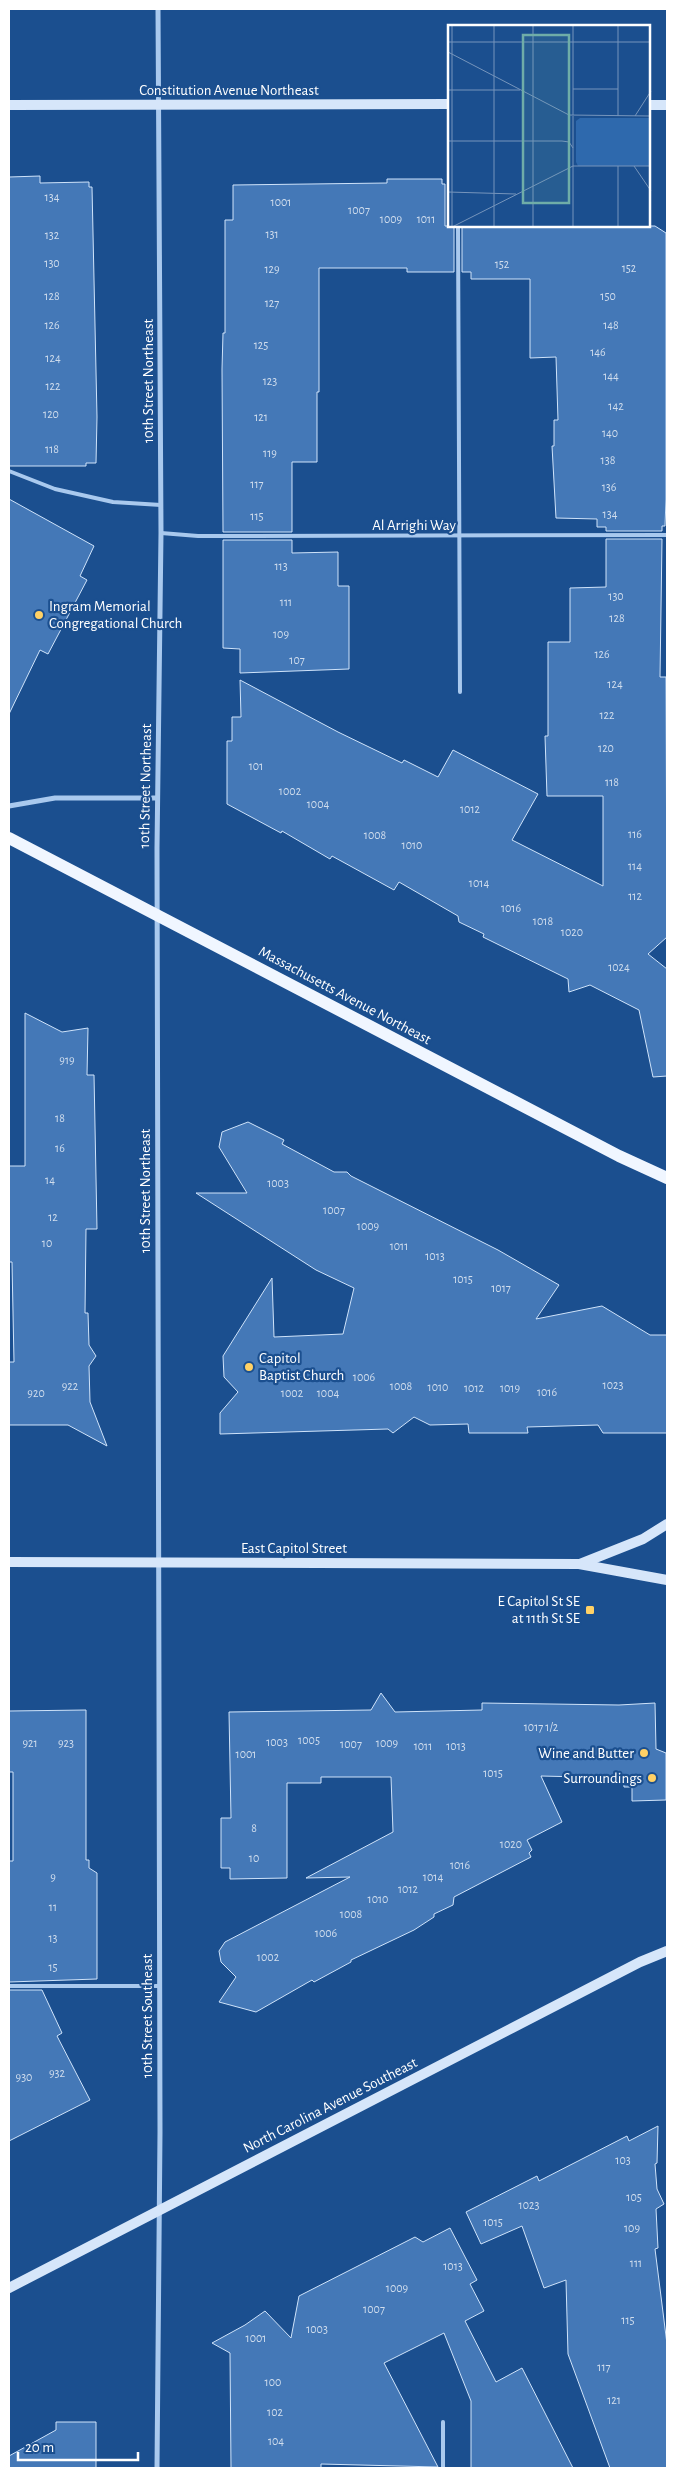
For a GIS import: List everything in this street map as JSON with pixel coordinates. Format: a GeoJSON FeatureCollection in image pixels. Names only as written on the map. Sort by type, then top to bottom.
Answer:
{"type":"FeatureCollection","features":[{"type":"Feature","properties":{"kind":"main road","name":"Constitution Avenue Northeast"},"geometry":{"type":"LineString","coordinates":[[9,105],[448,104]]}},
{"type":"Feature","properties":{"kind":"main road"},"geometry":{"type":"LineString","coordinates":[[651,105],[667,105]]}},
{"type":"Feature","properties":{"kind":"main road","name":"Massachusetts Avenue Northeast"},"geometry":{"type":"LineString","coordinates":[[9,838],[619,1156],[667,1178]]}},
{"type":"Feature","properties":{"kind":"main road"},"geometry":{"type":"LineString","coordinates":[[579,1564],[643,1539],[667,1524]]}},
{"type":"Feature","properties":{"kind":"main road","name":"East Capitol Street"},"geometry":{"type":"LineString","coordinates":[[9,1562],[579,1564]]}},
{"type":"Feature","properties":{"kind":"main road"},"geometry":{"type":"LineString","coordinates":[[579,1564],[667,1580]]}},
{"type":"Feature","properties":{"kind":"main road","name":"North Carolina Avenue Southeast"},"geometry":{"type":"LineString","coordinates":[[9,2288],[640,1962],[667,1951]]}},
{"type":"Feature","properties":{"kind":"street","name":"10th Street Northeast"},"geometry":{"type":"LineString","coordinates":[[158,9],[161,505],[157,798],[158,1563]]}},
{"type":"Feature","properties":{"kind":"street"},"geometry":{"type":"LineString","coordinates":[[9,806],[55,798],[157,798]]}},
{"type":"Feature","properties":{"kind":"street","name":"10th Street Southeast"},"geometry":{"type":"LineString","coordinates":[[157,2468],[160,2210],[158,1563]]}},
{"type":"Feature","properties":{"kind":"lane"},"geometry":{"type":"LineString","coordinates":[[458,228],[460,692]]}},
{"type":"Feature","properties":{"kind":"lane"},"geometry":{"type":"LineString","coordinates":[[9,471],[55,489],[113,502],[161,505]]}},
{"type":"Feature","properties":{"kind":"lane","name":"Al Arrighi Way"},"geometry":{"type":"LineString","coordinates":[[161,533],[198,536],[667,535]]}},
{"type":"Feature","properties":{"kind":"lane"},"geometry":{"type":"LineString","coordinates":[[9,1986],[159,1986]]}},
{"type":"Feature","properties":{"kind":"lane"},"geometry":{"type":"LineString","coordinates":[[443,2422],[443,2468]]}},
{"type":"Feature","properties":{"kind":"building"},"geometry":{"type":"Polygon","coordinates":[[[40,176],[40,183],[89,182],[89,187],[92,187],[97,417],[96,463],[86,463],[86,466],[9,466],[9,177],[40,176]]]}},
{"type":"Feature","properties":{"kind":"building"},"geometry":{"type":"Polygon","coordinates":[[[387,179],[442,179],[442,184],[445,184],[445,226],[454,228],[454,272],[407,272],[407,268],[319,268],[317,462],[292,462],[292,532],[223,532],[222,369],[223,333],[225,333],[225,220],[233,220],[233,185],[387,183],[387,179]]]}},
{"type":"Feature","properties":{"kind":"building"},"geometry":{"type":"Polygon","coordinates":[[[651,226],[655,226],[666,233],[666,499],[665,526],[662,526],[662,531],[606,531],[606,527],[597,527],[597,519],[556,518],[552,446],[554,446],[554,420],[558,420],[556,357],[530,358],[530,279],[471,279],[471,272],[462,272],[462,228],[651,228],[651,226]]]}},
{"type":"Feature","properties":{"kind":"building","name":"Ingram Memorial Congregational Church"},"geometry":{"type":"Polygon","coordinates":[[[9,499],[94,546],[80,576],[87,580],[48,654],[40,650],[9,714],[9,499]]]}},
{"type":"Feature","properties":{"kind":"building"},"geometry":{"type":"Polygon","coordinates":[[[606,539],[662,539],[660,677],[666,677],[667,937],[648,954],[667,969],[667,1076],[653,1077],[639,1010],[590,985],[569,992],[568,979],[483,937],[484,934],[459,922],[458,916],[399,882],[394,890],[332,856],[330,859],[282,831],[281,833],[227,804],[227,741],[232,741],[232,717],[241,717],[240,680],[338,732],[402,763],[404,760],[438,777],[453,750],[538,794],[512,840],[603,886],[603,796],[547,796],[545,736],[548,736],[548,642],[570,642],[570,588],[606,587],[606,539]]]}},
{"type":"Feature","properties":{"kind":"building"},"geometry":{"type":"Polygon","coordinates":[[[223,540],[292,540],[292,553],[338,552],[338,586],[349,586],[349,669],[240,673],[240,649],[223,648],[223,540]]]}},
{"type":"Feature","properties":{"kind":"building"},"geometry":{"type":"Polygon","coordinates":[[[25,1013],[62,1032],[88,1028],[87,1075],[94,1075],[97,1229],[86,1229],[85,1313],[88,1313],[89,1345],[96,1356],[89,1366],[90,1402],[107,1446],[68,1425],[9,1425],[9,1362],[14,1362],[12,1262],[9,1262],[9,1166],[25,1166],[25,1013]]]}},
{"type":"Feature","properties":{"kind":"building"},"geometry":{"type":"Polygon","coordinates":[[[248,1122],[284,1140],[282,1144],[334,1172],[347,1172],[351,1176],[498,1250],[559,1285],[536,1319],[602,1306],[650,1335],[667,1335],[667,1433],[603,1433],[598,1425],[527,1427],[528,1433],[469,1433],[468,1424],[430,1425],[414,1417],[393,1433],[388,1429],[220,1434],[220,1413],[238,1392],[224,1377],[223,1356],[272,1278],[274,1337],[343,1334],[354,1288],[316,1270],[196,1193],[247,1193],[219,1147],[222,1132],[248,1122]]]}},
{"type":"Feature","properties":{"kind":"building"},"geometry":{"type":"Polygon","coordinates":[[[381,1693],[395,1712],[482,1710],[482,1703],[619,1705],[655,1703],[656,1749],[666,1753],[666,1800],[632,1801],[632,1787],[624,1787],[623,1778],[541,1776],[562,1822],[527,1840],[532,1850],[529,1853],[531,1857],[454,1897],[453,1905],[434,1914],[434,1917],[414,1930],[351,1960],[351,1962],[314,1982],[312,1980],[256,2012],[219,2002],[236,1977],[221,1962],[219,1951],[225,1942],[350,1877],[306,1878],[393,1832],[391,1777],[321,1777],[321,1783],[287,1783],[287,1878],[230,1879],[230,1868],[221,1868],[221,1818],[231,1818],[229,1712],[371,1710],[381,1693]]]}},
{"type":"Feature","properties":{"kind":"building"},"geometry":{"type":"Polygon","coordinates":[[[86,1710],[86,1860],[89,1860],[89,1868],[97,1873],[97,1979],[9,1982],[9,1861],[13,1861],[13,1772],[9,1772],[9,1711],[86,1710]]]}},
{"type":"Feature","properties":{"kind":"building"},"geometry":{"type":"Polygon","coordinates":[[[9,1990],[42,1990],[62,2033],[57,2036],[90,2100],[9,2141],[9,1990]]]}},
{"type":"Feature","properties":{"kind":"building"},"geometry":{"type":"Polygon","coordinates":[[[658,2126],[657,2163],[655,2164],[657,2189],[664,2204],[656,2209],[658,2248],[655,2249],[667,2344],[667,2468],[610,2468],[568,2354],[566,2280],[544,2288],[522,2226],[481,2244],[466,2212],[537,2176],[539,2181],[627,2136],[629,2141],[658,2126]]]}},
{"type":"Feature","properties":{"kind":"building"},"geometry":{"type":"Polygon","coordinates":[[[450,2228],[477,2280],[470,2284],[484,2311],[465,2321],[496,2382],[522,2368],[573,2468],[471,2468],[471,2401],[444,2333],[384,2363],[438,2467],[321,2464],[321,2468],[231,2468],[230,2353],[212,2343],[245,2325],[265,2311],[291,2338],[299,2296],[415,2237],[423,2242],[450,2228]]]}},
{"type":"Feature","properties":{"kind":"building"},"geometry":{"type":"Polygon","coordinates":[[[56,2422],[96,2422],[96,2468],[9,2468],[9,2456],[56,2430],[56,2422]]]}},
{"type":"Feature","properties":{"kind":"place","name":"Ingram Memorial Congregational Church"},"geometry":{"type":"Point","coordinates":[39,615]}},
{"type":"Feature","properties":{"kind":"place","name":"Capitol Baptist Church"},"geometry":{"type":"Point","coordinates":[249,1367]}},
{"type":"Feature","properties":{"kind":"place","name":"E Capitol St SE at 11th St SE"},"geometry":{"type":"Point","coordinates":[590,1610]}},
{"type":"Feature","properties":{"kind":"place","name":"Wine and Butter"},"geometry":{"type":"Point","coordinates":[644,1753]}},
{"type":"Feature","properties":{"kind":"place","name":"Surroundings"},"geometry":{"type":"Point","coordinates":[652,1778]}}]}
